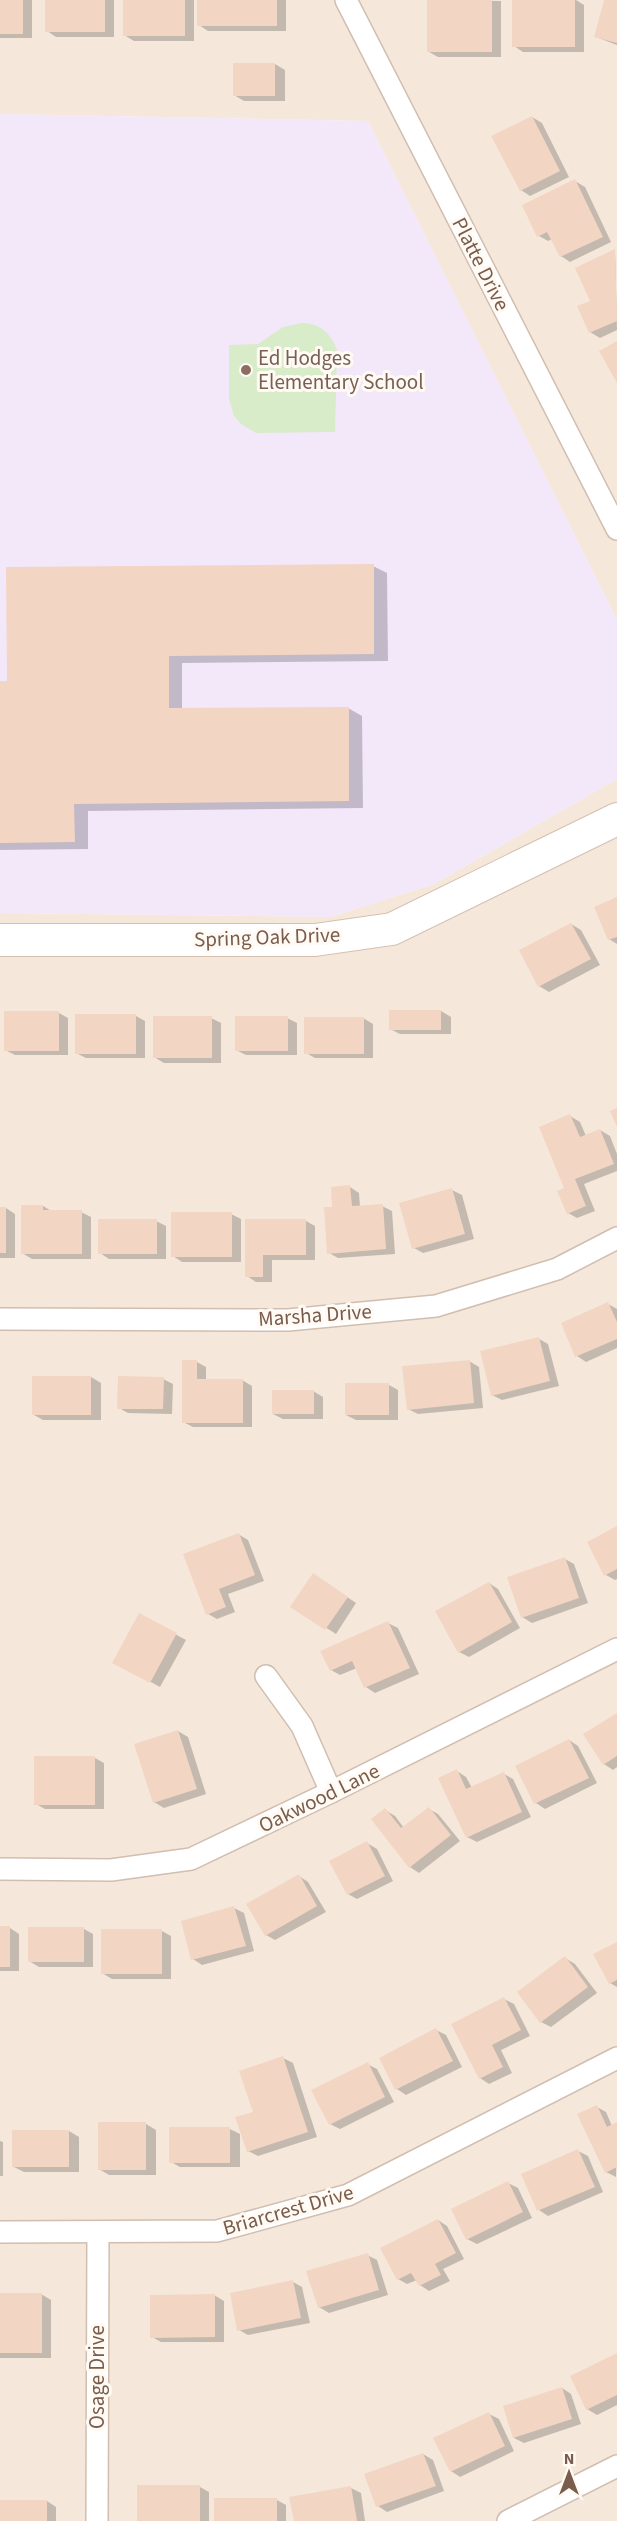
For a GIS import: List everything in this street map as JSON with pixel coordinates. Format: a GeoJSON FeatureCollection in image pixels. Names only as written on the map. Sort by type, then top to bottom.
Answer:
{"type":"FeatureCollection","features":[{"type":"Feature","properties":{"kind":"street","name":"Platte Drive"},"geometry":{"type":"LineString","coordinates":[[346,0],[617,529]]}},
{"type":"Feature","properties":{"kind":"street","name":"Spring Oak Drive"},"geometry":{"type":"LineString","coordinates":[[0,940],[315,940],[392,929],[617,819]]}},
{"type":"Feature","properties":{"kind":"street","name":"Marsha Drive"},"geometry":{"type":"LineString","coordinates":[[0,1319],[288,1320],[436,1306],[557,1269],[617,1238]]}},
{"type":"Feature","properties":{"kind":"street","name":"Oakwood Lane"},"geometry":{"type":"LineString","coordinates":[[0,1869],[111,1870],[191,1859],[331,1792],[617,1649]]}},
{"type":"Feature","properties":{"kind":"street"},"geometry":{"type":"LineString","coordinates":[[266,1676],[303,1726],[331,1792]]}},
{"type":"Feature","properties":{"kind":"street","name":"Briarcrest Drive"},"geometry":{"type":"LineString","coordinates":[[0,2232],[217,2232],[348,2195],[617,2058]]}},
{"type":"Feature","properties":{"kind":"street","name":"Osage Drive"},"geometry":{"type":"LineString","coordinates":[[97,2521],[98,2233]]}},
{"type":"Feature","properties":{"kind":"street"},"geometry":{"type":"LineString","coordinates":[[508,2521],[617,2466]]}},
{"type":"Feature","properties":{"kind":"shaded area"},"geometry":{"type":"Polygon","coordinates":[[[0,0],[617,0],[617,620],[368,121],[0,114],[0,0]]]}},
{"type":"Feature","properties":{"kind":"shaded area","name":"Ed Hodges Elementary School"},"geometry":{"type":"Polygon","coordinates":[[[0,114],[368,121],[617,620],[617,779],[434,884],[330,917],[0,913],[0,114]]]}},
{"type":"Feature","properties":{"kind":"shaded area"},"geometry":{"type":"Polygon","coordinates":[[[617,779],[617,2521],[0,2521],[0,913],[330,917],[434,884],[617,779]]]}},
{"type":"Feature","properties":{"kind":"green space"},"geometry":{"type":"Polygon","coordinates":[[[308,323],[324,330],[332,339],[337,350],[335,432],[256,433],[241,424],[234,416],[229,399],[229,345],[258,344],[283,327],[308,323]]]}},
{"type":"Feature","properties":{"kind":"building"},"geometry":{"type":"Polygon","coordinates":[[[0,0],[23,0],[23,34],[0,34],[0,0]]]}},
{"type":"Feature","properties":{"kind":"building"},"geometry":{"type":"Polygon","coordinates":[[[45,0],[105,0],[105,32],[45,32],[45,0]]]}},
{"type":"Feature","properties":{"kind":"building"},"geometry":{"type":"Polygon","coordinates":[[[123,0],[185,0],[185,36],[123,36],[123,0]]]}},
{"type":"Feature","properties":{"kind":"building"},"geometry":{"type":"Polygon","coordinates":[[[197,0],[277,0],[277,26],[197,26],[197,0]]]}},
{"type":"Feature","properties":{"kind":"building"},"geometry":{"type":"Polygon","coordinates":[[[427,0],[492,0],[492,52],[427,52],[427,0]]]}},
{"type":"Feature","properties":{"kind":"building"},"geometry":{"type":"Polygon","coordinates":[[[512,0],[575,0],[575,47],[512,47],[512,0]]]}},
{"type":"Feature","properties":{"kind":"building"},"geometry":{"type":"Polygon","coordinates":[[[604,0],[617,0],[617,43],[594,37],[604,0]]]}},
{"type":"Feature","properties":{"kind":"building"},"geometry":{"type":"Polygon","coordinates":[[[233,63],[275,63],[275,96],[233,96],[233,63]]]}},
{"type":"Feature","properties":{"kind":"building"},"geometry":{"type":"Polygon","coordinates":[[[532,116],[560,171],[520,191],[491,136],[532,116]]]}},
{"type":"Feature","properties":{"kind":"building"},"geometry":{"type":"Polygon","coordinates":[[[575,179],[603,237],[560,257],[547,232],[537,237],[522,205],[575,179]]]}},
{"type":"Feature","properties":{"kind":"building"},"geometry":{"type":"Polygon","coordinates":[[[615,249],[617,321],[589,333],[577,306],[590,301],[575,268],[615,249]]]}},
{"type":"Feature","properties":{"kind":"building"},"geometry":{"type":"Polygon","coordinates":[[[617,341],[617,383],[599,351],[617,341]]]}},
{"type":"Feature","properties":{"kind":"building"},"geometry":{"type":"Polygon","coordinates":[[[374,564],[374,654],[169,656],[169,708],[349,707],[349,801],[74,804],[75,842],[0,843],[0,681],[7,681],[6,567],[374,564]]]}},
{"type":"Feature","properties":{"kind":"building"},"geometry":{"type":"Polygon","coordinates":[[[617,897],[617,937],[608,940],[594,907],[617,897]]]}},
{"type":"Feature","properties":{"kind":"building"},"geometry":{"type":"Polygon","coordinates":[[[571,923],[591,959],[538,987],[519,950],[571,923]]]}},
{"type":"Feature","properties":{"kind":"building"},"geometry":{"type":"Polygon","coordinates":[[[389,1010],[441,1010],[441,1030],[389,1030],[389,1010]]]}},
{"type":"Feature","properties":{"kind":"building"},"geometry":{"type":"Polygon","coordinates":[[[4,1011],[59,1011],[59,1051],[4,1051],[4,1011]]]}},
{"type":"Feature","properties":{"kind":"building"},"geometry":{"type":"Polygon","coordinates":[[[75,1014],[136,1014],[136,1054],[75,1054],[75,1014]]]}},
{"type":"Feature","properties":{"kind":"building"},"geometry":{"type":"Polygon","coordinates":[[[153,1016],[212,1016],[212,1058],[153,1058],[153,1016]]]}},
{"type":"Feature","properties":{"kind":"building"},"geometry":{"type":"Polygon","coordinates":[[[235,1016],[288,1016],[288,1051],[235,1051],[235,1016]]]}},
{"type":"Feature","properties":{"kind":"building"},"geometry":{"type":"Polygon","coordinates":[[[304,1017],[364,1017],[364,1054],[304,1054],[304,1017]]]}},
{"type":"Feature","properties":{"kind":"building"},"geometry":{"type":"Polygon","coordinates":[[[617,1108],[617,1127],[610,1111],[617,1108]]]}},
{"type":"Feature","properties":{"kind":"building"},"geometry":{"type":"Polygon","coordinates":[[[570,1114],[580,1137],[600,1129],[614,1164],[575,1179],[586,1206],[567,1214],[557,1191],[564,1188],[539,1127],[570,1114]]]}},
{"type":"Feature","properties":{"kind":"building"},"geometry":{"type":"Polygon","coordinates":[[[350,1185],[352,1206],[383,1204],[386,1249],[327,1254],[324,1207],[332,1207],[331,1187],[350,1185]]]}},
{"type":"Feature","properties":{"kind":"building"},"geometry":{"type":"Polygon","coordinates":[[[452,1188],[465,1234],[412,1249],[399,1203],[452,1188]]]}},
{"type":"Feature","properties":{"kind":"building"},"geometry":{"type":"Polygon","coordinates":[[[21,1205],[43,1205],[43,1210],[82,1210],[82,1254],[21,1254],[21,1205]]]}},
{"type":"Feature","properties":{"kind":"building"},"geometry":{"type":"Polygon","coordinates":[[[0,1207],[6,1207],[6,1253],[0,1253],[0,1207]]]}},
{"type":"Feature","properties":{"kind":"building"},"geometry":{"type":"Polygon","coordinates":[[[171,1212],[232,1212],[232,1257],[171,1257],[171,1212]]]}},
{"type":"Feature","properties":{"kind":"building"},"geometry":{"type":"Polygon","coordinates":[[[98,1219],[157,1219],[157,1254],[98,1254],[98,1219]]]}},
{"type":"Feature","properties":{"kind":"building"},"geometry":{"type":"Polygon","coordinates":[[[245,1219],[306,1219],[306,1255],[263,1255],[263,1277],[245,1277],[245,1219]]]}},
{"type":"Feature","properties":{"kind":"building"},"geometry":{"type":"Polygon","coordinates":[[[608,1302],[617,1322],[617,1339],[575,1357],[561,1323],[608,1302]]]}},
{"type":"Feature","properties":{"kind":"building"},"geometry":{"type":"Polygon","coordinates":[[[539,1337],[550,1381],[491,1396],[480,1351],[539,1337]]]}},
{"type":"Feature","properties":{"kind":"building"},"geometry":{"type":"Polygon","coordinates":[[[182,1360],[197,1360],[197,1379],[243,1379],[243,1423],[182,1423],[182,1360]]]}},
{"type":"Feature","properties":{"kind":"building"},"geometry":{"type":"Polygon","coordinates":[[[470,1360],[474,1403],[407,1410],[402,1366],[470,1360]]]}},
{"type":"Feature","properties":{"kind":"building"},"geometry":{"type":"Polygon","coordinates":[[[32,1376],[91,1376],[91,1415],[32,1415],[32,1376]]]}},
{"type":"Feature","properties":{"kind":"building"},"geometry":{"type":"Polygon","coordinates":[[[118,1376],[164,1377],[163,1409],[117,1409],[118,1376]]]}},
{"type":"Feature","properties":{"kind":"building"},"geometry":{"type":"Polygon","coordinates":[[[345,1383],[389,1383],[389,1415],[345,1415],[345,1383]]]}},
{"type":"Feature","properties":{"kind":"building"},"geometry":{"type":"Polygon","coordinates":[[[272,1390],[314,1390],[314,1414],[272,1414],[272,1390]]]}},
{"type":"Feature","properties":{"kind":"building"},"geometry":{"type":"Polygon","coordinates":[[[617,1526],[617,1569],[604,1576],[587,1542],[617,1526]]]}},
{"type":"Feature","properties":{"kind":"building"},"geometry":{"type":"Polygon","coordinates":[[[239,1533],[255,1575],[219,1589],[226,1607],[206,1615],[183,1554],[239,1533]]]}},
{"type":"Feature","properties":{"kind":"building"},"geometry":{"type":"Polygon","coordinates":[[[565,1557],[579,1598],[521,1618],[507,1577],[565,1557]]]}},
{"type":"Feature","properties":{"kind":"building"},"geometry":{"type":"Polygon","coordinates":[[[313,1573],[348,1597],[325,1630],[290,1607],[313,1573]]]}},
{"type":"Feature","properties":{"kind":"building"},"geometry":{"type":"Polygon","coordinates":[[[489,1582],[512,1622],[458,1653],[435,1611],[489,1582]]]}},
{"type":"Feature","properties":{"kind":"building"},"geometry":{"type":"Polygon","coordinates":[[[139,1613],[177,1633],[150,1683],[112,1663],[139,1613]]]}},
{"type":"Feature","properties":{"kind":"building"},"geometry":{"type":"Polygon","coordinates":[[[388,1621],[410,1668],[364,1688],[352,1661],[330,1671],[320,1651],[388,1621]]]}},
{"type":"Feature","properties":{"kind":"building"},"geometry":{"type":"Polygon","coordinates":[[[617,1713],[617,1756],[603,1765],[583,1734],[617,1713]]]}},
{"type":"Feature","properties":{"kind":"building"},"geometry":{"type":"Polygon","coordinates":[[[178,1730],[197,1789],[153,1803],[134,1744],[178,1730]]]}},
{"type":"Feature","properties":{"kind":"building"},"geometry":{"type":"Polygon","coordinates":[[[569,1739],[589,1778],[534,1804],[515,1766],[569,1739]]]}},
{"type":"Feature","properties":{"kind":"building"},"geometry":{"type":"Polygon","coordinates":[[[34,1756],[95,1756],[95,1805],[34,1805],[34,1756]]]}},
{"type":"Feature","properties":{"kind":"building"},"geometry":{"type":"Polygon","coordinates":[[[457,1769],[466,1789],[504,1772],[522,1812],[466,1838],[438,1778],[457,1769]]]}},
{"type":"Feature","properties":{"kind":"building"},"geometry":{"type":"Polygon","coordinates":[[[429,1807],[451,1835],[409,1868],[371,1819],[385,1808],[401,1828],[429,1807]]]}},
{"type":"Feature","properties":{"kind":"building"},"geometry":{"type":"Polygon","coordinates":[[[367,1841],[385,1876],[347,1895],[329,1861],[367,1841]]]}},
{"type":"Feature","properties":{"kind":"building"},"geometry":{"type":"Polygon","coordinates":[[[299,1874],[317,1906],[265,1936],[246,1904],[299,1874]]]}},
{"type":"Feature","properties":{"kind":"building"},"geometry":{"type":"Polygon","coordinates":[[[234,1906],[246,1946],[191,1960],[181,1921],[234,1906]]]}},
{"type":"Feature","properties":{"kind":"building"},"geometry":{"type":"Polygon","coordinates":[[[0,1926],[10,1926],[10,1967],[0,1967],[0,1926]]]}},
{"type":"Feature","properties":{"kind":"building"},"geometry":{"type":"Polygon","coordinates":[[[28,1927],[84,1927],[84,1962],[28,1962],[28,1927]]]}},
{"type":"Feature","properties":{"kind":"building"},"geometry":{"type":"Polygon","coordinates":[[[101,1929],[162,1929],[162,1974],[101,1974],[101,1929]]]}},
{"type":"Feature","properties":{"kind":"building"},"geometry":{"type":"Polygon","coordinates":[[[617,1942],[617,1980],[609,1984],[593,1954],[617,1942]]]}},
{"type":"Feature","properties":{"kind":"building"},"geometry":{"type":"Polygon","coordinates":[[[565,1956],[588,1987],[540,2023],[517,1992],[565,1956]]]}},
{"type":"Feature","properties":{"kind":"building"},"geometry":{"type":"Polygon","coordinates":[[[504,1997],[521,2030],[492,2045],[503,2067],[479,2079],[451,2024],[504,1997]]]}},
{"type":"Feature","properties":{"kind":"building"},"geometry":{"type":"Polygon","coordinates":[[[436,2028],[453,2061],[395,2090],[379,2058],[436,2028]]]}},
{"type":"Feature","properties":{"kind":"building"},"geometry":{"type":"Polygon","coordinates":[[[283,2056],[308,2132],[247,2152],[235,2117],[253,2112],[239,2071],[283,2056]]]}},
{"type":"Feature","properties":{"kind":"building"},"geometry":{"type":"Polygon","coordinates":[[[368,2062],[385,2097],[329,2125],[311,2090],[368,2062]]]}},
{"type":"Feature","properties":{"kind":"building"},"geometry":{"type":"Polygon","coordinates":[[[597,2105],[607,2127],[617,2122],[617,2167],[605,2173],[577,2114],[597,2105]]]}},
{"type":"Feature","properties":{"kind":"building"},"geometry":{"type":"Polygon","coordinates":[[[98,2122],[146,2122],[146,2170],[98,2170],[98,2122]]]}},
{"type":"Feature","properties":{"kind":"building"},"geometry":{"type":"Polygon","coordinates":[[[169,2127],[230,2127],[230,2163],[169,2163],[169,2127]]]}},
{"type":"Feature","properties":{"kind":"building"},"geometry":{"type":"Polygon","coordinates":[[[12,2130],[69,2130],[69,2167],[12,2167],[12,2130]]]}},
{"type":"Feature","properties":{"kind":"building"},"geometry":{"type":"Polygon","coordinates":[[[578,2149],[595,2187],[537,2211],[521,2174],[578,2149]]]}},
{"type":"Feature","properties":{"kind":"building"},"geometry":{"type":"Polygon","coordinates":[[[508,2181],[523,2212],[466,2240],[451,2209],[508,2181]]]}},
{"type":"Feature","properties":{"kind":"building"},"geometry":{"type":"Polygon","coordinates":[[[438,2219],[456,2253],[435,2264],[441,2275],[419,2286],[411,2273],[397,2280],[380,2248],[438,2219]]]}},
{"type":"Feature","properties":{"kind":"building"},"geometry":{"type":"Polygon","coordinates":[[[368,2253],[379,2290],[318,2308],[306,2271],[368,2253]]]}},
{"type":"Feature","properties":{"kind":"building"},"geometry":{"type":"Polygon","coordinates":[[[293,2280],[301,2318],[237,2331],[230,2293],[293,2280]]]}},
{"type":"Feature","properties":{"kind":"building"},"geometry":{"type":"Polygon","coordinates":[[[0,2293],[42,2293],[42,2353],[0,2353],[0,2293]]]}},
{"type":"Feature","properties":{"kind":"building"},"geometry":{"type":"Polygon","coordinates":[[[215,2294],[215,2337],[150,2338],[150,2295],[215,2294]]]}},
{"type":"Feature","properties":{"kind":"building"},"geometry":{"type":"Polygon","coordinates":[[[617,2353],[617,2395],[586,2410],[570,2376],[617,2353]]]}},
{"type":"Feature","properties":{"kind":"building"},"geometry":{"type":"Polygon","coordinates":[[[562,2387],[572,2419],[513,2438],[503,2406],[562,2387]]]}},
{"type":"Feature","properties":{"kind":"building"},"geometry":{"type":"Polygon","coordinates":[[[489,2412],[505,2446],[450,2472],[433,2438],[489,2412]]]}},
{"type":"Feature","properties":{"kind":"building"},"geometry":{"type":"Polygon","coordinates":[[[423,2453],[436,2486],[376,2507],[364,2474],[423,2453]]]}},
{"type":"Feature","properties":{"kind":"building"},"geometry":{"type":"Polygon","coordinates":[[[137,2485],[200,2485],[200,2521],[137,2521],[137,2485]]]}},
{"type":"Feature","properties":{"kind":"building"},"geometry":{"type":"Polygon","coordinates":[[[351,2486],[357,2521],[294,2521],[289,2497],[351,2486]]]}},
{"type":"Feature","properties":{"kind":"building"},"geometry":{"type":"Polygon","coordinates":[[[214,2498],[277,2498],[277,2521],[214,2521],[214,2498]]]}},
{"type":"Feature","properties":{"kind":"building"},"geometry":{"type":"Polygon","coordinates":[[[0,2500],[47,2500],[47,2521],[0,2521],[0,2500]]]}},
{"type":"Feature","properties":{"kind":"place","name":"Ed Hodges Elementary School"},"geometry":{"type":"Point","coordinates":[246,370]}}]}
